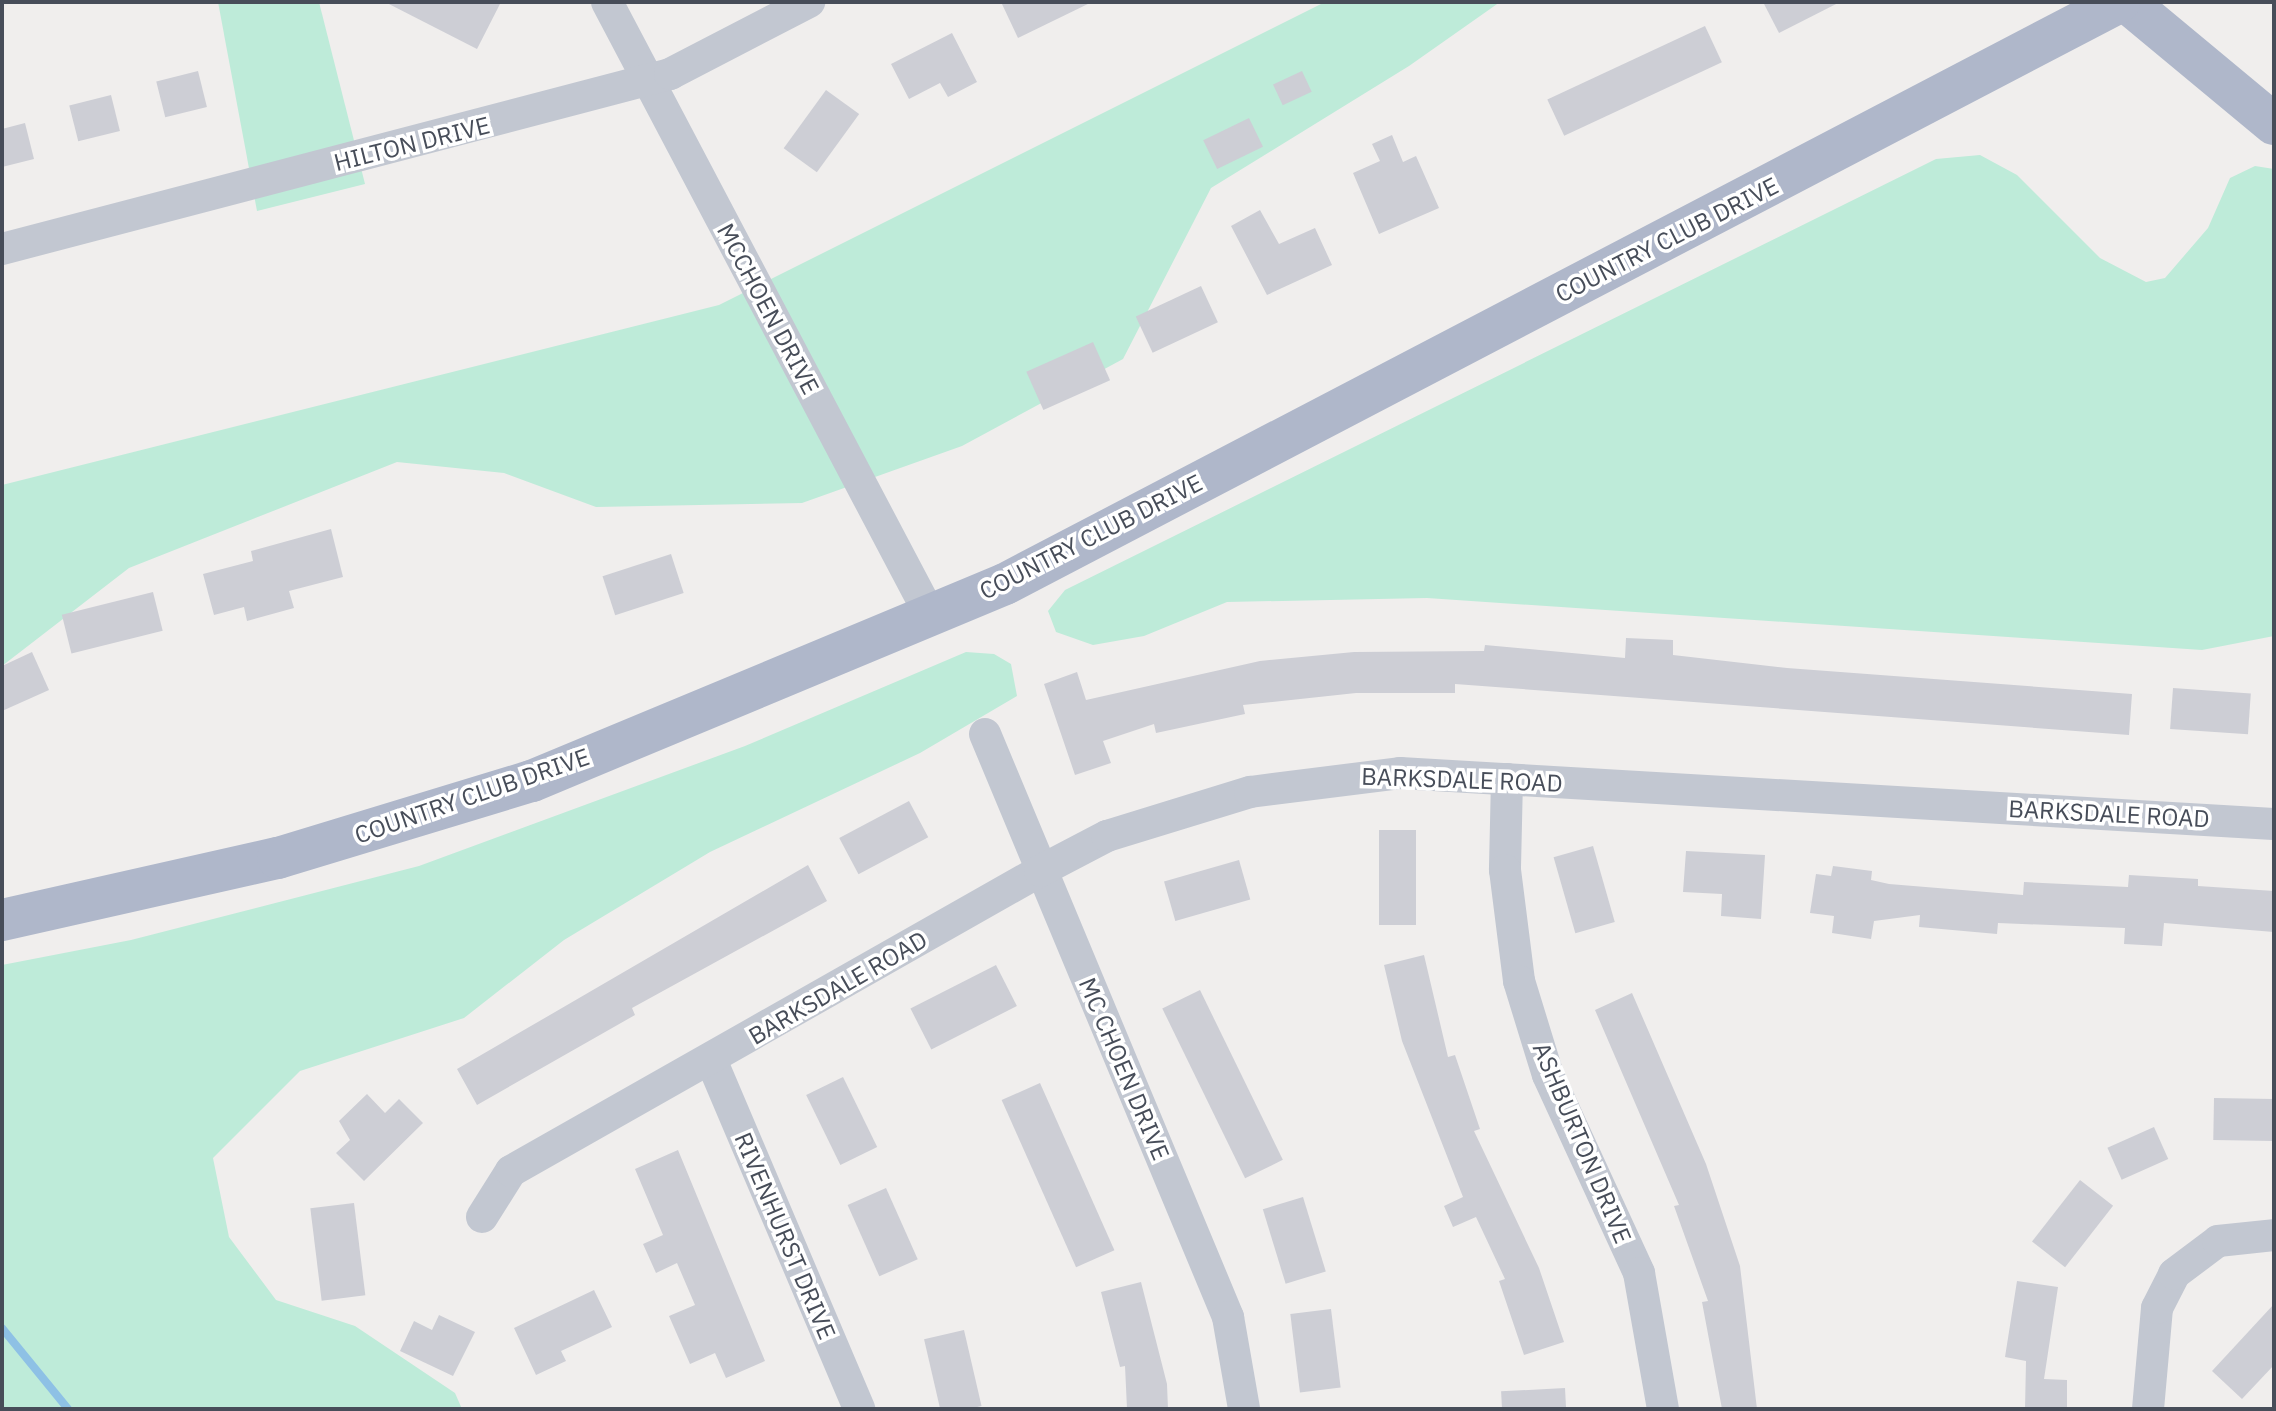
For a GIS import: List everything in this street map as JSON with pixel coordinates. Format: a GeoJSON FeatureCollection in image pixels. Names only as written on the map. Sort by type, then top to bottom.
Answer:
{"type":"FeatureCollection","features":[{"type":"Feature","properties":{"kind":"main road","name":"COUNTRY CLUB DRIVE"},"geometry":{"type":"LineString","coordinates":[[2,920],[278,858],[532,781],[1018,577],[2119,2]]}},
{"type":"Feature","properties":{"kind":"main road"},"geometry":{"type":"LineString","coordinates":[[2127,2],[2274,124]]}},
{"type":"Feature","properties":{"kind":"street","name":"MCCHOEN DRIVE"},"geometry":{"type":"LineString","coordinates":[[607,2],[930,615]]}},
{"type":"Feature","properties":{"kind":"street","name":"HILTON DRIVE"},"geometry":{"type":"LineString","coordinates":[[2,249],[648,81],[809,2]]}},
{"type":"Feature","properties":{"kind":"street","name":"MC CHOEN DRIVE"},"geometry":{"type":"LineString","coordinates":[[985,734],[1228,1317],[1244,1409]]}},
{"type":"Feature","properties":{"kind":"street","name":"BARKSDALE ROAD"},"geometry":{"type":"LineString","coordinates":[[482,1217],[511,1171],[712,1062],[1040,871],[1107,836],[1250,792],[1400,773],[2274,824]]}},
{"type":"Feature","properties":{"kind":"street","name":"ASHBURTON DRIVE"},"geometry":{"type":"LineString","coordinates":[[1507,779],[1505,870],[1519,981],[1548,1075],[1639,1273],[1663,1409]]}},
{"type":"Feature","properties":{"kind":"street","name":"RIVENHURST DRIVE"},"geometry":{"type":"LineString","coordinates":[[712,1062],[859,1409]]}},
{"type":"Feature","properties":{"kind":"street"},"geometry":{"type":"LineString","coordinates":[[2148,1409],[2157,1308],[2174,1274],[2218,1241],[2274,1235]]}},
{"type":"Feature","properties":{"kind":"green space"},"geometry":{"type":"Polygon","coordinates":[[[218,2],[319,2],[365,184],[257,211],[218,2]]]}},
{"type":"Feature","properties":{"kind":"green space"},"geometry":{"type":"Polygon","coordinates":[[[1325,2],[1500,2],[1409,66],[1211,188],[1123,359],[962,446],[802,503],[596,507],[504,473],[397,462],[129,568],[2,666],[2,485],[719,305],[1325,2]]]}},
{"type":"Feature","properties":{"kind":"green space"},"geometry":{"type":"Polygon","coordinates":[[[1980,155],[2017,175],[2100,258],[2146,282],[2165,278],[2208,228],[2230,178],[2255,166],[2274,169],[2274,636],[2202,650],[1427,598],[1227,602],[1144,636],[1093,645],[1056,632],[1048,611],[1065,590],[1936,159],[1980,155]]]}},
{"type":"Feature","properties":{"kind":"green space"},"geometry":{"type":"Polygon","coordinates":[[[966,652],[994,654],[1011,664],[1017,696],[920,753],[710,852],[564,940],[464,1018],[300,1071],[213,1158],[229,1237],[276,1300],[355,1326],[455,1393],[462,1409],[2,1409],[2,965],[131,940],[419,866],[745,746],[966,652]]]}},
{"type":"Feature","properties":{"kind":"building"},"geometry":{"type":"Polygon","coordinates":[[[385,2],[501,2],[477,49],[385,2]]]}},
{"type":"Feature","properties":{"kind":"building"},"geometry":{"type":"Polygon","coordinates":[[[1001,2],[1092,2],[1018,38],[1001,2]]]}},
{"type":"Feature","properties":{"kind":"building"},"geometry":{"type":"Polygon","coordinates":[[[1763,2],[1840,2],[1779,33],[1763,2]]]}},
{"type":"Feature","properties":{"kind":"building"},"geometry":{"type":"Polygon","coordinates":[[[1705,26],[1722,62],[1564,136],[1547,100],[1705,26]]]}},
{"type":"Feature","properties":{"kind":"building"},"geometry":{"type":"Polygon","coordinates":[[[952,33],[977,82],[948,97],[940,83],[909,99],[891,64],[952,33]]]}},
{"type":"Feature","properties":{"kind":"building"},"geometry":{"type":"Polygon","coordinates":[[[198,71],[207,107],[165,117],[156,81],[198,71]]]}},
{"type":"Feature","properties":{"kind":"building"},"geometry":{"type":"Polygon","coordinates":[[[1302,71],[1312,92],[1283,105],[1273,85],[1302,71]]]}},
{"type":"Feature","properties":{"kind":"building"},"geometry":{"type":"Polygon","coordinates":[[[826,90],[859,114],[817,172],[784,148],[826,90]]]}},
{"type":"Feature","properties":{"kind":"building"},"geometry":{"type":"Polygon","coordinates":[[[111,95],[120,131],[78,141],[69,105],[111,95]]]}},
{"type":"Feature","properties":{"kind":"building"},"geometry":{"type":"Polygon","coordinates":[[[1249,118],[1263,147],[1217,169],[1203,140],[1249,118]]]}},
{"type":"Feature","properties":{"kind":"building"},"geometry":{"type":"Polygon","coordinates":[[[25,123],[34,159],[2,167],[2,129],[25,123]]]}},
{"type":"Feature","properties":{"kind":"building"},"geometry":{"type":"Polygon","coordinates":[[[1392,135],[1403,162],[1416,156],[1439,208],[1379,234],[1353,173],[1380,161],[1372,144],[1392,135]]]}},
{"type":"Feature","properties":{"kind":"building"},"geometry":{"type":"Polygon","coordinates":[[[1260,210],[1279,244],[1315,228],[1332,265],[1267,295],[1231,226],[1260,210]]]}},
{"type":"Feature","properties":{"kind":"building"},"geometry":{"type":"Polygon","coordinates":[[[1201,286],[1218,322],[1153,353],[1136,316],[1201,286]]]}},
{"type":"Feature","properties":{"kind":"building"},"geometry":{"type":"Polygon","coordinates":[[[1093,342],[1110,380],[1043,410],[1026,372],[1093,342]]]}},
{"type":"Feature","properties":{"kind":"building"},"geometry":{"type":"Polygon","coordinates":[[[331,529],[343,577],[289,591],[294,608],[247,621],[244,607],[214,615],[203,574],[253,561],[251,551],[331,529]]]}},
{"type":"Feature","properties":{"kind":"building"},"geometry":{"type":"Polygon","coordinates":[[[671,554],[684,593],[615,615],[603,576],[671,554]]]}},
{"type":"Feature","properties":{"kind":"building"},"geometry":{"type":"Polygon","coordinates":[[[153,592],[163,631],[71,654],[62,615],[153,592]]]}},
{"type":"Feature","properties":{"kind":"building"},"geometry":{"type":"Polygon","coordinates":[[[1626,638],[1673,640],[1673,655],[1787,668],[2132,694],[2129,735],[1455,684],[1455,693],[1356,693],[1243,705],[1245,714],[1156,733],[1154,724],[1103,741],[1111,763],[1075,775],[1044,684],[1077,672],[1086,700],[1260,661],[1354,652],[1484,651],[1485,645],[1625,658],[1626,638]]]}},
{"type":"Feature","properties":{"kind":"building"},"geometry":{"type":"Polygon","coordinates":[[[32,652],[49,690],[2,711],[2,666],[32,652]]]}},
{"type":"Feature","properties":{"kind":"building"},"geometry":{"type":"Polygon","coordinates":[[[2173,688],[2251,693],[2248,734],[2170,729],[2173,688]]]}},
{"type":"Feature","properties":{"kind":"building"},"geometry":{"type":"Polygon","coordinates":[[[909,801],[928,837],[858,874],[839,838],[909,801]]]}},
{"type":"Feature","properties":{"kind":"building"},"geometry":{"type":"Polygon","coordinates":[[[1379,830],[1416,830],[1416,925],[1379,925],[1379,830]]]}},
{"type":"Feature","properties":{"kind":"building"},"geometry":{"type":"Polygon","coordinates":[[[1593,846],[1615,922],[1575,933],[1554,857],[1593,846]]]}},
{"type":"Feature","properties":{"kind":"building"},"geometry":{"type":"Polygon","coordinates":[[[1686,851],[1765,855],[1761,919],[1721,916],[1722,894],[1683,892],[1686,851]]]}},
{"type":"Feature","properties":{"kind":"building"},"geometry":{"type":"Polygon","coordinates":[[[1239,860],[1250,899],[1175,921],[1164,881],[1239,860]]]}},
{"type":"Feature","properties":{"kind":"building"},"geometry":{"type":"Polygon","coordinates":[[[808,865],[827,901],[632,1008],[635,1015],[477,1105],[457,1069],[808,865]]]}},
{"type":"Feature","properties":{"kind":"building"},"geometry":{"type":"Polygon","coordinates":[[[1833,866],[1872,871],[1871,880],[1889,884],[2023,895],[2024,882],[2128,887],[2129,875],[2198,879],[2198,886],[2274,891],[2274,932],[2164,923],[2162,946],[2124,944],[2125,928],[1998,923],[1997,934],[1919,927],[1920,915],[1874,921],[1871,939],[1832,933],[1834,916],[1810,913],[1816,874],[1831,876],[1833,866]]]}},
{"type":"Feature","properties":{"kind":"building"},"geometry":{"type":"Polygon","coordinates":[[[1424,955],[1448,1057],[1455,1055],[1480,1129],[1474,1131],[1539,1268],[1564,1342],[1524,1355],[1499,1281],[1505,1279],[1476,1217],[1453,1227],[1444,1206],[1463,1197],[1402,1041],[1384,965],[1424,955]]]}},
{"type":"Feature","properties":{"kind":"building"},"geometry":{"type":"Polygon","coordinates":[[[996,965],[1017,1006],[931,1050],[910,1009],[996,965]]]}},
{"type":"Feature","properties":{"kind":"building"},"geometry":{"type":"Polygon","coordinates":[[[1200,990],[1283,1160],[1245,1178],[1162,1008],[1200,990]]]}},
{"type":"Feature","properties":{"kind":"building"},"geometry":{"type":"Polygon","coordinates":[[[1632,993],[1706,1164],[1740,1266],[1757,1409],[1722,1409],[1702,1302],[1708,1301],[1674,1206],[1679,1205],[1595,1010],[1632,993]]]}},
{"type":"Feature","properties":{"kind":"building"},"geometry":{"type":"Polygon","coordinates":[[[843,1077],[877,1147],[840,1165],[806,1095],[843,1077]]]}},
{"type":"Feature","properties":{"kind":"building"},"geometry":{"type":"Polygon","coordinates":[[[1040,1083],[1114,1250],[1076,1267],[1002,1100],[1040,1083]]]}},
{"type":"Feature","properties":{"kind":"building"},"geometry":{"type":"Polygon","coordinates":[[[367,1094],[385,1113],[399,1099],[423,1123],[364,1181],[336,1153],[350,1140],[339,1121],[367,1094]]]}},
{"type":"Feature","properties":{"kind":"building"},"geometry":{"type":"Polygon","coordinates":[[[2214,1098],[2274,1099],[2273,1141],[2213,1140],[2214,1098]]]}},
{"type":"Feature","properties":{"kind":"building"},"geometry":{"type":"Polygon","coordinates":[[[2154,1127],[2168,1159],[2122,1180],[2107,1148],[2154,1127]]]}},
{"type":"Feature","properties":{"kind":"building"},"geometry":{"type":"Polygon","coordinates":[[[678,1150],[765,1361],[726,1378],[715,1353],[690,1364],[669,1316],[695,1305],[677,1263],[656,1273],[643,1244],[663,1235],[635,1169],[678,1150]]]}},
{"type":"Feature","properties":{"kind":"building"},"geometry":{"type":"Polygon","coordinates":[[[2080,1180],[2113,1206],[2065,1267],[2032,1241],[2080,1180]]]}},
{"type":"Feature","properties":{"kind":"building"},"geometry":{"type":"Polygon","coordinates":[[[886,1188],[918,1259],[879,1276],[848,1205],[886,1188]]]}},
{"type":"Feature","properties":{"kind":"building"},"geometry":{"type":"Polygon","coordinates":[[[1303,1197],[1326,1272],[1286,1284],[1263,1209],[1303,1197]]]}},
{"type":"Feature","properties":{"kind":"building"},"geometry":{"type":"Polygon","coordinates":[[[354,1203],[365,1295],[322,1301],[310,1208],[354,1203]]]}},
{"type":"Feature","properties":{"kind":"building"},"geometry":{"type":"Polygon","coordinates":[[[2017,1281],[2058,1287],[2044,1379],[2067,1380],[2067,1409],[2025,1409],[2026,1361],[2005,1357],[2017,1281]]]}},
{"type":"Feature","properties":{"kind":"building"},"geometry":{"type":"Polygon","coordinates":[[[1141,1282],[1167,1384],[1168,1409],[1127,1409],[1125,1366],[1120,1367],[1101,1292],[1141,1282]]]}},
{"type":"Feature","properties":{"kind":"building"},"geometry":{"type":"Polygon","coordinates":[[[594,1290],[612,1327],[561,1351],[566,1361],[536,1375],[514,1328],[594,1290]]]}},
{"type":"Feature","properties":{"kind":"building"},"geometry":{"type":"Polygon","coordinates":[[[2274,1304],[2274,1365],[2242,1399],[2212,1371],[2274,1304]]]}},
{"type":"Feature","properties":{"kind":"building"},"geometry":{"type":"Polygon","coordinates":[[[1331,1309],[1341,1387],[1300,1392],[1290,1314],[1331,1309]]]}},
{"type":"Feature","properties":{"kind":"building"},"geometry":{"type":"Polygon","coordinates":[[[439,1315],[475,1332],[453,1376],[400,1351],[414,1321],[432,1330],[439,1315]]]}},
{"type":"Feature","properties":{"kind":"building"},"geometry":{"type":"Polygon","coordinates":[[[964,1330],[982,1406],[940,1409],[924,1339],[964,1330]]]}},
{"type":"Feature","properties":{"kind":"building"},"geometry":{"type":"Polygon","coordinates":[[[1565,1388],[1566,1409],[1502,1409],[1501,1391],[1565,1388]]]}},
{"type":"Feature","properties":{"kind":"waterway"},"geometry":{"type":"LineString","coordinates":[[2,1328],[68,1409]]}}]}
